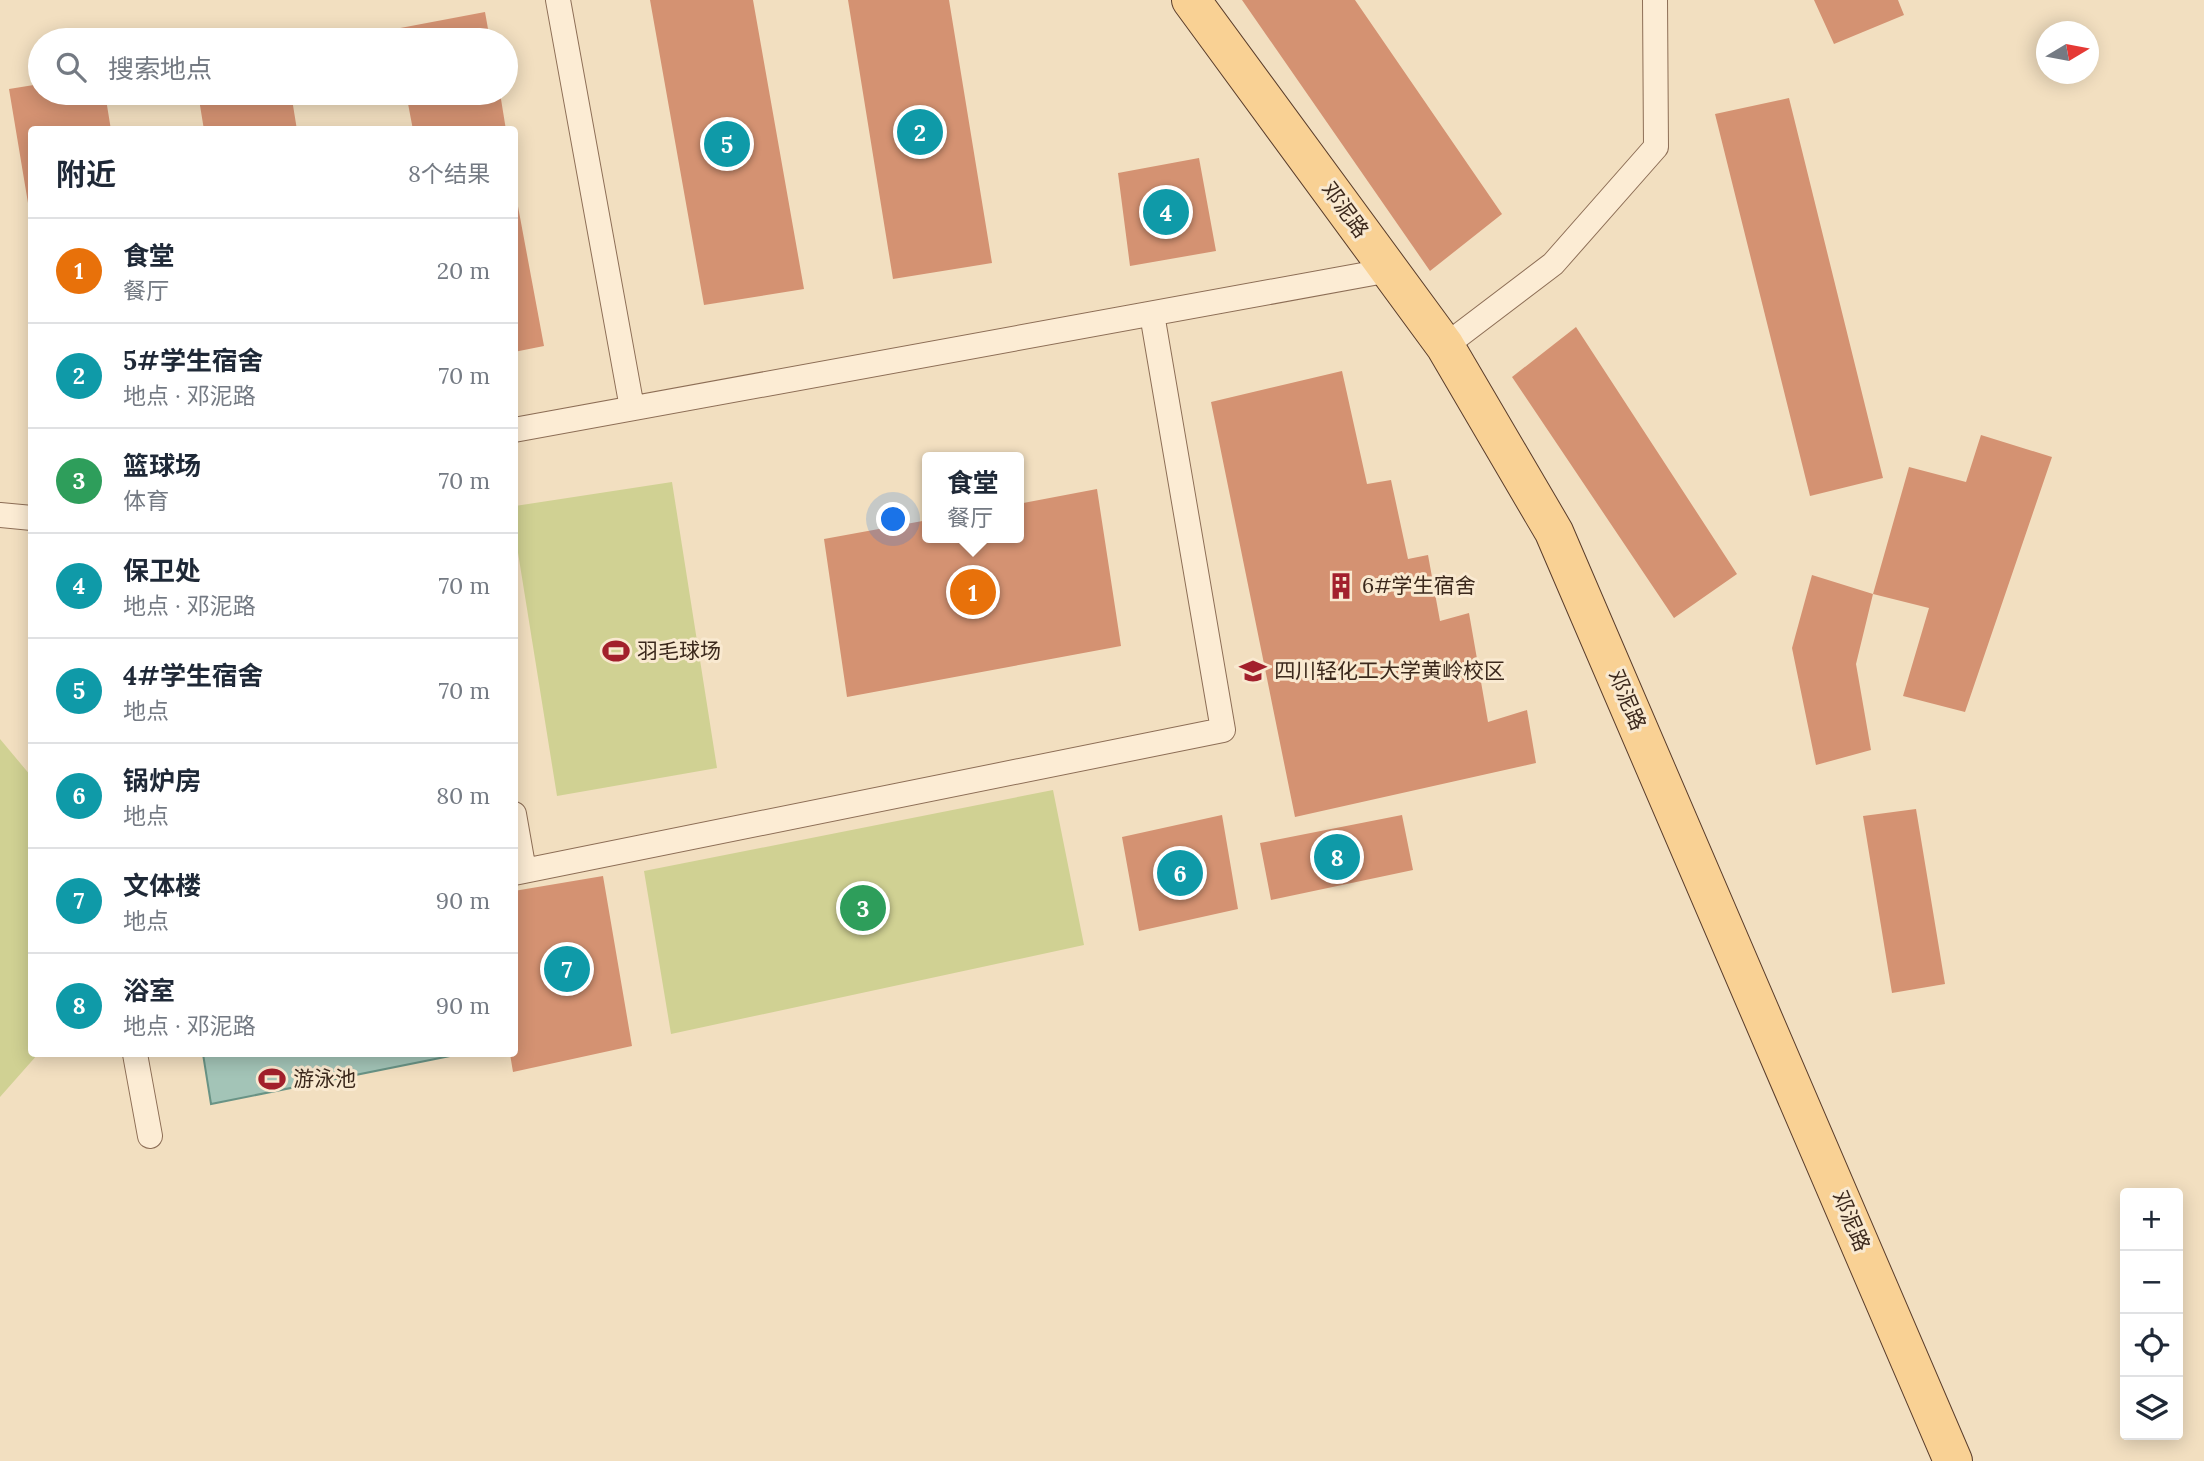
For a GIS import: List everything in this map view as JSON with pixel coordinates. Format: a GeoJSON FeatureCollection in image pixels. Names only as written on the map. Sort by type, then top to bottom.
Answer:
{"type":"FeatureCollection","features":[{"type":"Feature","properties":{"kind":"main road","name":"邓泥路"},"geometry":{"type":"LineString","coordinates":[[1191,0],[1445,346],[1554,532],[1953,1461]]}},
{"type":"Feature","properties":{"kind":"lane"},"geometry":{"type":"LineString","coordinates":[[558,0],[632,408]]}},
{"type":"Feature","properties":{"kind":"lane"},"geometry":{"type":"LineString","coordinates":[[1445,346],[1553,264],[1656,147],[1655,0]]}},
{"type":"Feature","properties":{"kind":"lane"},"geometry":{"type":"LineString","coordinates":[[518,429],[1390,271]]}},
{"type":"Feature","properties":{"kind":"lane"},"geometry":{"type":"LineString","coordinates":[[519,872],[1223,730],[1152,314]]}},
{"type":"Feature","properties":{"kind":"lane"},"geometry":{"type":"LineString","coordinates":[[0,515],[28,518]]}},
{"type":"Feature","properties":{"kind":"lane"},"geometry":{"type":"LineString","coordinates":[[136,1057],[150,1136]]}},
{"type":"Feature","properties":{"kind":"green space","name":"羽毛球场"},"geometry":{"type":"Polygon","coordinates":[[[672,482],[717,768],[557,796],[518,553],[518,506],[672,482]]]}},
{"type":"Feature","properties":{"kind":"green space"},"geometry":{"type":"Polygon","coordinates":[[[0,739],[28,772],[28,1057],[35,1057],[0,1097],[0,739]]]}},
{"type":"Feature","properties":{"kind":"green space"},"geometry":{"type":"Polygon","coordinates":[[[1053,790],[1084,945],[671,1034],[644,871],[1053,790]]]}},
{"type":"Feature","properties":{"kind":"shaded area","name":"游泳池"},"geometry":{"type":"Polygon","coordinates":[[[203,1057],[445,1057],[211,1104],[203,1057]]]}},
{"type":"Feature","properties":{"kind":"building"},"geometry":{"type":"Polygon","coordinates":[[[650,0],[753,0],[804,289],[704,305],[650,0]]]}},
{"type":"Feature","properties":{"kind":"building"},"geometry":{"type":"Polygon","coordinates":[[[848,0],[949,0],[992,263],[893,279],[848,0]]]}},
{"type":"Feature","properties":{"kind":"building"},"geometry":{"type":"Polygon","coordinates":[[[1242,0],[1355,0],[1502,214],[1430,271],[1242,0]]]}},
{"type":"Feature","properties":{"kind":"building"},"geometry":{"type":"Polygon","coordinates":[[[1814,0],[1898,0],[1904,15],[1834,44],[1814,0]]]}},
{"type":"Feature","properties":{"kind":"building"},"geometry":{"type":"Polygon","coordinates":[[[485,12],[488,28],[400,28],[485,12]]]}},
{"type":"Feature","properties":{"kind":"building"},"geometry":{"type":"Polygon","coordinates":[[[28,86],[28,105],[107,105],[110,126],[28,126],[28,203],[9,89],[28,86]]]}},
{"type":"Feature","properties":{"kind":"building"},"geometry":{"type":"Polygon","coordinates":[[[1789,98],[1883,478],[1810,496],[1715,114],[1789,98]]]}},
{"type":"Feature","properties":{"kind":"building"},"geometry":{"type":"Polygon","coordinates":[[[200,105],[293,105],[296,126],[203,126],[200,105]]]}},
{"type":"Feature","properties":{"kind":"building"},"geometry":{"type":"Polygon","coordinates":[[[408,105],[502,105],[505,126],[412,126],[408,105]]]}},
{"type":"Feature","properties":{"kind":"building"},"geometry":{"type":"Polygon","coordinates":[[[1199,158],[1216,251],[1130,266],[1118,173],[1199,158]]]}},
{"type":"Feature","properties":{"kind":"building"},"geometry":{"type":"Polygon","coordinates":[[[518,206],[544,346],[518,351],[518,206]]]}},
{"type":"Feature","properties":{"kind":"building"},"geometry":{"type":"Polygon","coordinates":[[[1576,327],[1737,574],[1674,618],[1512,377],[1576,327]]]}},
{"type":"Feature","properties":{"kind":"building","name":"6#学生宿舍"},"geometry":{"type":"Polygon","coordinates":[[[1342,371],[1367,484],[1391,480],[1408,559],[1428,555],[1440,621],[1469,613],[1488,722],[1527,710],[1536,763],[1295,817],[1211,402],[1342,371]]]}},
{"type":"Feature","properties":{"kind":"building"},"geometry":{"type":"Polygon","coordinates":[[[1981,435],[2052,457],[1965,712],[1903,696],[1929,608],[1873,594],[1909,467],[1966,482],[1981,435]]]}},
{"type":"Feature","properties":{"kind":"building"},"geometry":{"type":"Polygon","coordinates":[[[1097,489],[1121,646],[847,697],[824,539],[922,521],[922,543],[1024,543],[1024,503],[1097,489]]]}},
{"type":"Feature","properties":{"kind":"building"},"geometry":{"type":"Polygon","coordinates":[[[1812,575],[1873,594],[1856,664],[1871,750],[1816,765],[1792,648],[1812,575]]]}},
{"type":"Feature","properties":{"kind":"building"},"geometry":{"type":"Polygon","coordinates":[[[1916,809],[1945,984],[1892,993],[1863,816],[1916,809]]]}},
{"type":"Feature","properties":{"kind":"building"},"geometry":{"type":"Polygon","coordinates":[[[1222,815],[1238,909],[1139,931],[1122,837],[1222,815]]]}},
{"type":"Feature","properties":{"kind":"building"},"geometry":{"type":"Polygon","coordinates":[[[1402,815],[1413,870],[1271,900],[1260,843],[1402,815]]]}},
{"type":"Feature","properties":{"kind":"building"},"geometry":{"type":"Polygon","coordinates":[[[603,876],[632,1046],[513,1072],[510,1057],[518,1057],[518,890],[603,876]]]}},
{"type":"Feature","properties":{"kind":"place","name":"5#学生宿舍"},"geometry":{"type":"Point","coordinates":[920,132]}},
{"type":"Feature","properties":{"kind":"place","name":"4#学生宿舍"},"geometry":{"type":"Point","coordinates":[727,144]}},
{"type":"Feature","properties":{"kind":"place","name":"保卫处"},"geometry":{"type":"Point","coordinates":[1166,212]}},
{"type":"Feature","properties":{"kind":"place","name":"6#学生宿舍"},"geometry":{"type":"Point","coordinates":[1341,586]}},
{"type":"Feature","properties":{"kind":"place","name":"食堂"},"geometry":{"type":"Point","coordinates":[973,592]}},
{"type":"Feature","properties":{"kind":"place","name":"羽毛球场"},"geometry":{"type":"Point","coordinates":[616,651]}},
{"type":"Feature","properties":{"kind":"place","name":"四川轻化工大学黄岭校区"},"geometry":{"type":"Point","coordinates":[1253,671]}},
{"type":"Feature","properties":{"kind":"place","name":"浴室"},"geometry":{"type":"Point","coordinates":[1337,857]}},
{"type":"Feature","properties":{"kind":"place","name":"锅炉房"},"geometry":{"type":"Point","coordinates":[1180,873]}},
{"type":"Feature","properties":{"kind":"place","name":"篮球场"},"geometry":{"type":"Point","coordinates":[863,908]}},
{"type":"Feature","properties":{"kind":"place","name":"文体楼"},"geometry":{"type":"Point","coordinates":[567,969]}},
{"type":"Feature","properties":{"kind":"place","name":"游泳池"},"geometry":{"type":"Point","coordinates":[272,1079]}}]}
